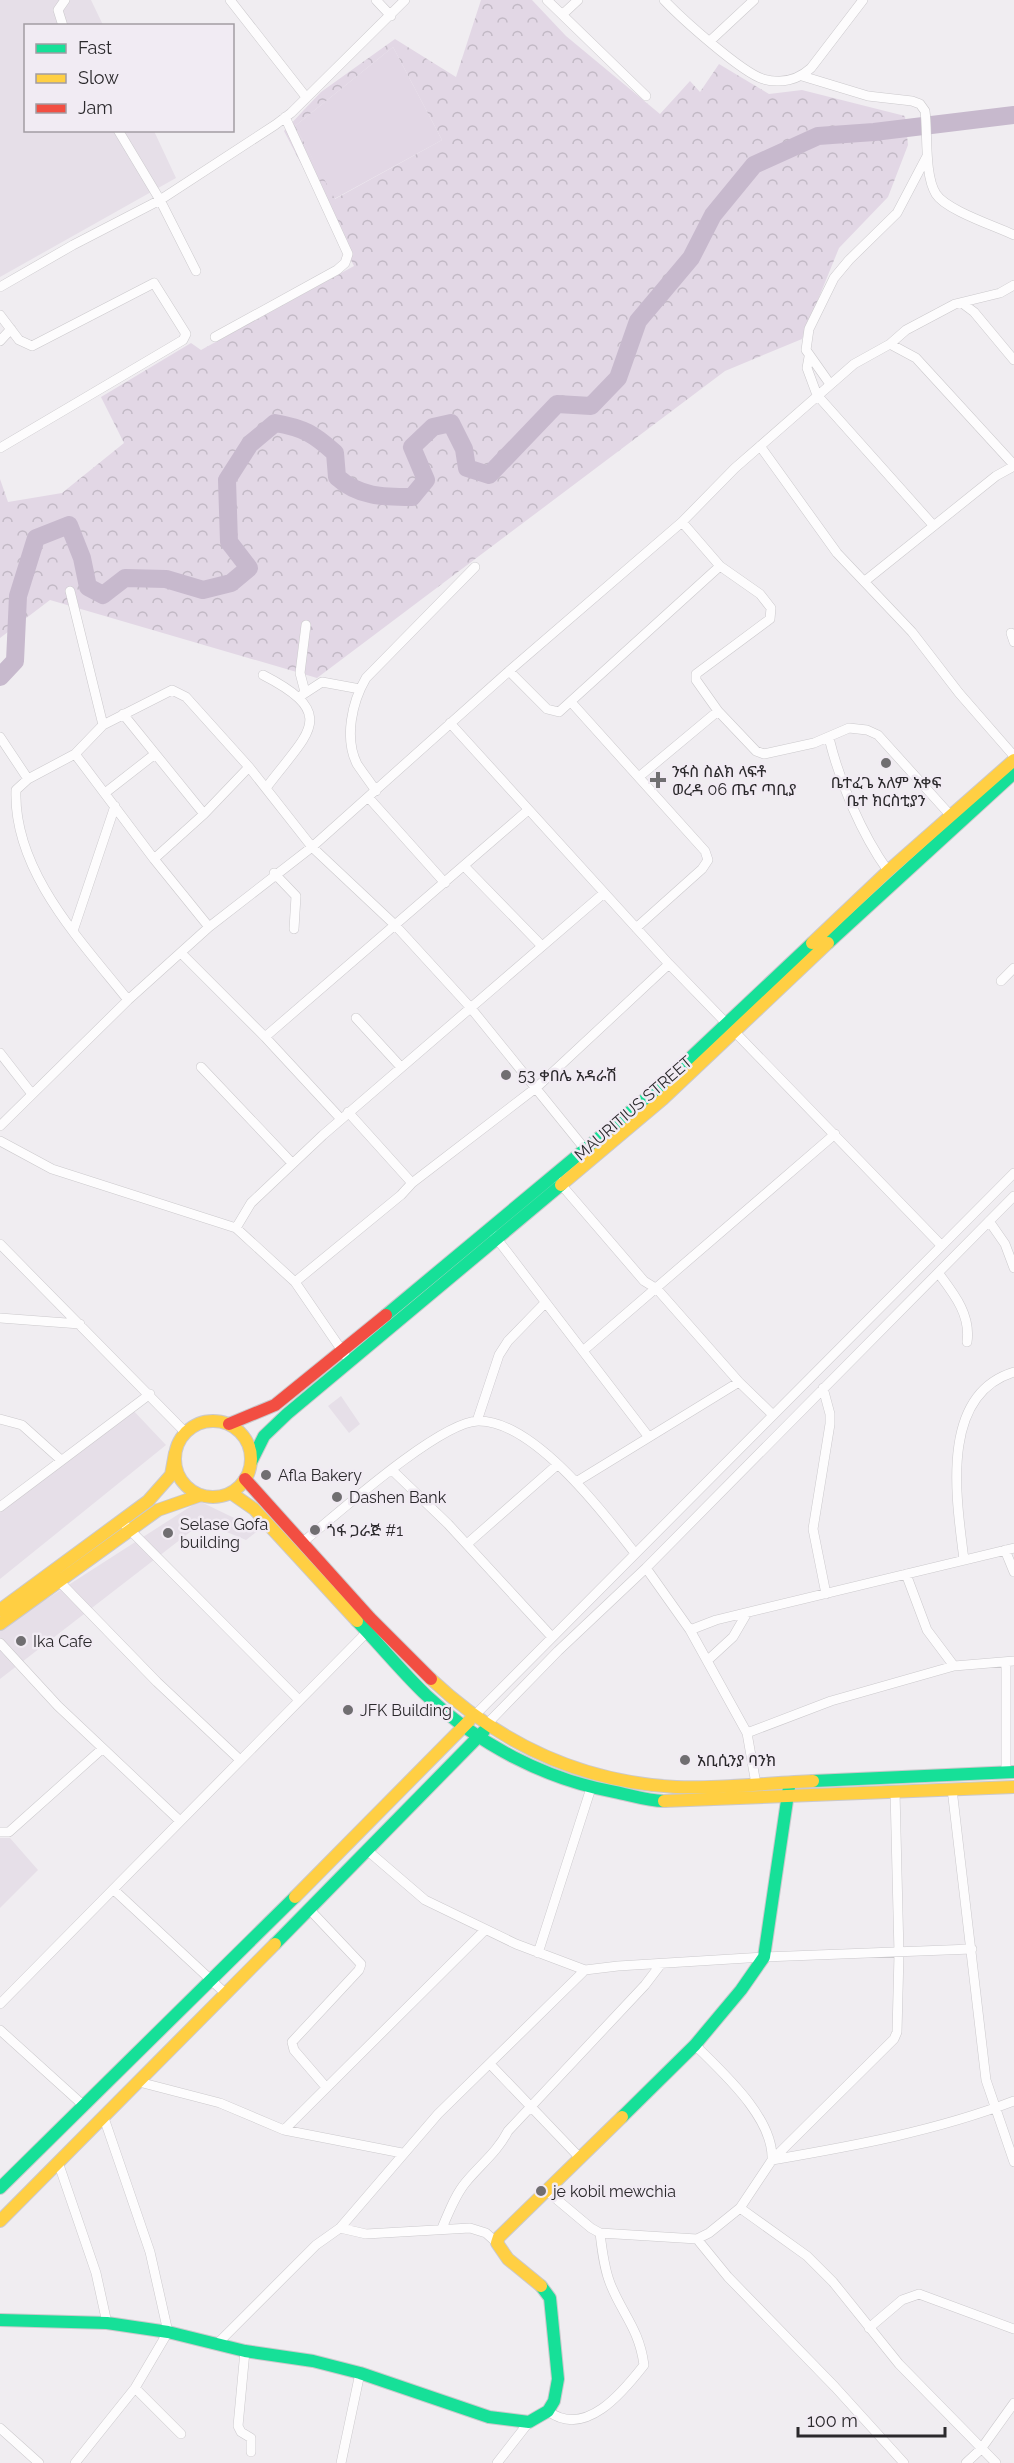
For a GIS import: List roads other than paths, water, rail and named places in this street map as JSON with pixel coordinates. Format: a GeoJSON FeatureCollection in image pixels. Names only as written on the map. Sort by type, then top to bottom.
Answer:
{"type":"FeatureCollection","features":[{"type":"Feature","properties":{"kind":"main road","name":"MAURITIUS STREET"},"geometry":{"type":"LineString","coordinates":[[730,1029],[888,871],[1014,758]]}},
{"type":"Feature","properties":{"kind":"main road","name":"MAURITIUS STREET"},"geometry":{"type":"LineString","coordinates":[[229,1424],[275,1406],[346,1356],[494,1235],[730,1029],[1014,773]]}},
{"type":"Feature","properties":{"kind":"main road","name":"MAURITIUS STREET"},"geometry":{"type":"LineString","coordinates":[[251,1462],[264,1436],[346,1356]]}},
{"type":"Feature","properties":{"kind":"main road"},"geometry":{"type":"LineString","coordinates":[[0,1624],[55,1577],[125,1525],[163,1486],[171,1475],[175,1453],[185,1432],[206,1421],[229,1424],[246,1439],[251,1462],[245,1479],[231,1493],[221,1496],[201,1495],[158,1510],[125,1525]]}},
{"type":"Feature","properties":{"kind":"main road"},"geometry":{"type":"LineString","coordinates":[[175,1453],[176,1467],[181,1479],[190,1489],[201,1495]]}},
{"type":"Feature","properties":{"kind":"main road"},"geometry":{"type":"LineString","coordinates":[[245,1479],[434,1686],[514,1743],[559,1765],[592,1776],[650,1786],[756,1784],[1010,1772]]}},
{"type":"Feature","properties":{"kind":"main road"},"geometry":{"type":"LineString","coordinates":[[231,1493],[254,1509],[366,1633],[426,1695],[479,1738],[506,1754],[554,1776],[591,1788],[660,1801],[1014,1786]]}},
{"type":"Feature","properties":{"kind":"main road"},"geometry":{"type":"LineString","coordinates":[[0,1610],[55,1577]]}},
{"type":"Feature","properties":{"kind":"main road"},"geometry":{"type":"LineString","coordinates":[[0,2188],[212,1981],[474,1716]]}},
{"type":"Feature","properties":{"kind":"main road"},"geometry":{"type":"LineString","coordinates":[[0,2221],[479,1738],[487,1724]]}},
{"type":"Feature","properties":{"kind":"main road"},"geometry":{"type":"LineString","coordinates":[[0,2320],[107,2323],[168,2332],[246,2351],[313,2361],[360,2373],[489,2417],[529,2422],[548,2411],[554,2401],[558,2379],[550,2298],[545,2288],[508,2259],[497,2243],[499,2237],[548,2192],[695,2045],[741,1990],[764,1957],[789,1782]]}},
{"type":"Feature","properties":{"kind":"street"},"geometry":{"type":"LineString","coordinates":[[62,24],[58,10],[65,0]]}},
{"type":"Feature","properties":{"kind":"street"},"geometry":{"type":"LineString","coordinates":[[230,0],[306,97]]}},
{"type":"Feature","properties":{"kind":"street"},"geometry":{"type":"LineString","coordinates":[[376,0],[391,16]]}},
{"type":"Feature","properties":{"kind":"street"},"geometry":{"type":"LineString","coordinates":[[0,287],[73,245],[160,201],[285,117],[405,0]]}},
{"type":"Feature","properties":{"kind":"street"},"geometry":{"type":"LineString","coordinates":[[547,0],[646,96]]}},
{"type":"Feature","properties":{"kind":"street"},"geometry":{"type":"LineString","coordinates":[[563,14],[578,0]]}},
{"type":"Feature","properties":{"kind":"street"},"geometry":{"type":"LineString","coordinates":[[664,0],[685,22],[761,78],[781,81],[802,76],[868,96],[920,104],[925,111],[928,154],[936,195],[949,205],[1014,235]]}},
{"type":"Feature","properties":{"kind":"street"},"geometry":{"type":"LineString","coordinates":[[710,41],[754,0]]}},
{"type":"Feature","properties":{"kind":"street"},"geometry":{"type":"LineString","coordinates":[[802,76],[862,0]]}},
{"type":"Feature","properties":{"kind":"street"},"geometry":{"type":"LineString","coordinates":[[215,337],[337,270],[345,263],[348,254],[285,117]]}},
{"type":"Feature","properties":{"kind":"street"},"geometry":{"type":"LineString","coordinates":[[119,132],[160,201],[196,272]]}},
{"type":"Feature","properties":{"kind":"street"},"geometry":{"type":"LineString","coordinates":[[928,154],[897,213],[849,260],[829,287],[806,340],[809,357],[807,368],[817,396],[933,525]]}},
{"type":"Feature","properties":{"kind":"street"},"geometry":{"type":"LineString","coordinates":[[0,315],[19,340],[32,346],[154,283],[186,334],[183,340],[0,448]]}},
{"type":"Feature","properties":{"kind":"street"},"geometry":{"type":"LineString","coordinates":[[0,1126],[128,1000],[209,927],[274,873],[312,847],[509,671],[682,522],[760,446],[854,364],[890,344],[906,330],[955,304],[1000,293],[1014,285]]}},
{"type":"Feature","properties":{"kind":"street"},"geometry":{"type":"LineString","coordinates":[[962,303],[974,312],[1014,360]]}},
{"type":"Feature","properties":{"kind":"street"},"geometry":{"type":"LineString","coordinates":[[0,341],[10,329]]}},
{"type":"Feature","properties":{"kind":"street"},"geometry":{"type":"LineString","coordinates":[[865,581],[933,525],[1005,469],[1014,465],[916,358],[890,344]]}},
{"type":"Feature","properties":{"kind":"street"},"geometry":{"type":"LineString","coordinates":[[809,357],[830,384]]}},
{"type":"Feature","properties":{"kind":"street"},"geometry":{"type":"LineString","coordinates":[[760,446],[837,553],[912,632],[959,693],[1014,758]]}},
{"type":"Feature","properties":{"kind":"street"},"geometry":{"type":"LineString","coordinates":[[682,522],[720,566],[767,600],[771,614],[770,619],[696,674],[696,680],[718,711],[756,750],[764,754],[829,738],[849,729],[867,730],[878,735],[951,816]]}},
{"type":"Feature","properties":{"kind":"street"},"geometry":{"type":"LineString","coordinates":[[509,671],[554,713],[559,712],[720,566]]}},
{"type":"Feature","properties":{"kind":"street"},"geometry":{"type":"LineString","coordinates":[[445,883],[372,794],[352,749],[352,711],[366,678],[475,567]]}},
{"type":"Feature","properties":{"kind":"street"},"geometry":{"type":"LineString","coordinates":[[70,591],[103,725]]}},
{"type":"Feature","properties":{"kind":"street"},"geometry":{"type":"LineString","coordinates":[[266,788],[306,734],[311,722],[309,708],[303,695],[300,673],[306,625]]}},
{"type":"Feature","properties":{"kind":"street"},"geometry":{"type":"LineString","coordinates":[[262,675],[303,695]]}},
{"type":"Feature","properties":{"kind":"street"},"geometry":{"type":"LineString","coordinates":[[303,695],[322,682],[360,688]]}},
{"type":"Feature","properties":{"kind":"street"},"geometry":{"type":"LineString","coordinates":[[128,1000],[73,932],[37,873],[21,834],[16,790],[28,779],[75,754],[103,725],[172,690],[180,693],[249,767],[312,847],[395,924],[470,1007],[589,1154]]}},
{"type":"Feature","properties":{"kind":"street"},"geometry":{"type":"LineString","coordinates":[[571,702],[640,776],[705,851],[708,860],[702,869],[636,928]]}},
{"type":"Feature","properties":{"kind":"street"},"geometry":{"type":"LineString","coordinates":[[640,776],[718,711]]}},
{"type":"Feature","properties":{"kind":"street"},"geometry":{"type":"LineString","coordinates":[[123,714],[204,814]]}},
{"type":"Feature","properties":{"kind":"street"},"geometry":{"type":"LineString","coordinates":[[450,723],[527,810],[730,1029],[941,1245]]}},
{"type":"Feature","properties":{"kind":"street"},"geometry":{"type":"LineString","coordinates":[[0,737],[28,779]]}},
{"type":"Feature","properties":{"kind":"street"},"geometry":{"type":"LineString","coordinates":[[829,738],[840,777],[878,857],[888,871]]}},
{"type":"Feature","properties":{"kind":"street"},"geometry":{"type":"LineString","coordinates":[[105,793],[155,753]]}},
{"type":"Feature","properties":{"kind":"street"},"geometry":{"type":"LineString","coordinates":[[75,754],[154,859],[209,927]]}},
{"type":"Feature","properties":{"kind":"street"},"geometry":{"type":"LineString","coordinates":[[154,859],[204,814],[249,767]]}},
{"type":"Feature","properties":{"kind":"street"},"geometry":{"type":"LineString","coordinates":[[73,932],[86,887],[102,850],[115,806]]}},
{"type":"Feature","properties":{"kind":"street"},"geometry":{"type":"LineString","coordinates":[[266,1037],[527,810]]}},
{"type":"Feature","properties":{"kind":"street"},"geometry":{"type":"LineString","coordinates":[[464,866],[542,945]]}},
{"type":"Feature","properties":{"kind":"street"},"geometry":{"type":"LineString","coordinates":[[274,873],[296,896],[294,929]]}},
{"type":"Feature","properties":{"kind":"street"},"geometry":{"type":"LineString","coordinates":[[236,1228],[251,1203],[348,1112],[604,893]]}},
{"type":"Feature","properties":{"kind":"street"},"geometry":{"type":"LineString","coordinates":[[181,952],[266,1037],[341,1119]]}},
{"type":"Feature","properties":{"kind":"street"},"geometry":{"type":"LineString","coordinates":[[295,1282],[401,1195],[412,1183],[537,1087],[669,964]]}},
{"type":"Feature","properties":{"kind":"street"},"geometry":{"type":"LineString","coordinates":[[1001,981],[1014,968]]}},
{"type":"Feature","properties":{"kind":"street"},"geometry":{"type":"LineString","coordinates":[[356,1018],[400,1066]]}},
{"type":"Feature","properties":{"kind":"street"},"geometry":{"type":"LineString","coordinates":[[0,1053],[32,1094]]}},
{"type":"Feature","properties":{"kind":"street"},"geometry":{"type":"LineString","coordinates":[[201,1067],[292,1163]]}},
{"type":"Feature","properties":{"kind":"street"},"geometry":{"type":"LineString","coordinates":[[348,1112],[412,1183]]}},
{"type":"Feature","properties":{"kind":"street"},"geometry":{"type":"LineString","coordinates":[[584,1350],[835,1134]]}},
{"type":"Feature","properties":{"kind":"street"},"geometry":{"type":"LineString","coordinates":[[0,1141],[52,1169],[236,1228],[295,1282],[346,1356]]}},
{"type":"Feature","properties":{"kind":"street"},"geometry":{"type":"LineString","coordinates":[[474,1716],[634,1552],[1014,1173]]}},
{"type":"Feature","properties":{"kind":"street"},"geometry":{"type":"LineString","coordinates":[[558,1180],[644,1281],[657,1289],[739,1382],[773,1415]]}},
{"type":"Feature","properties":{"kind":"street"},"geometry":{"type":"LineString","coordinates":[[487,1724],[558,1651],[646,1568],[1014,1196]]}},
{"type":"Feature","properties":{"kind":"street"},"geometry":{"type":"LineString","coordinates":[[989,1221],[1005,1244],[1014,1268]]}},
{"type":"Feature","properties":{"kind":"street"},"geometry":{"type":"LineString","coordinates":[[494,1235],[648,1436]]}},
{"type":"Feature","properties":{"kind":"street"},"geometry":{"type":"LineString","coordinates":[[0,1244],[185,1432]]}},
{"type":"Feature","properties":{"kind":"street"},"geometry":{"type":"LineString","coordinates":[[939,1274],[965,1315],[968,1330],[967,1342]]}},
{"type":"Feature","properties":{"kind":"street"},"geometry":{"type":"LineString","coordinates":[[477,1421],[499,1355],[508,1341],[545,1303]]}},
{"type":"Feature","properties":{"kind":"street"},"geometry":{"type":"LineString","coordinates":[[0,1318],[80,1324]]}},
{"type":"Feature","properties":{"kind":"street"},"geometry":{"type":"LineString","coordinates":[[964,1560],[957,1480],[960,1432],[966,1417],[984,1391],[1014,1372]]}},
{"type":"Feature","properties":{"kind":"street"},"geometry":{"type":"LineString","coordinates":[[576,1482],[739,1382]]}},
{"type":"Feature","properties":{"kind":"street"},"geometry":{"type":"LineString","coordinates":[[823,1388],[830,1414],[830,1424],[813,1529],[826,1594]]}},
{"type":"Feature","properties":{"kind":"street"},"geometry":{"type":"LineString","coordinates":[[0,1507],[150,1394]]}},
{"type":"Feature","properties":{"kind":"street"},"geometry":{"type":"LineString","coordinates":[[0,1419],[22,1425],[61,1460]]}},
{"type":"Feature","properties":{"kind":"street"},"geometry":{"type":"LineString","coordinates":[[303,1542],[409,1456],[459,1426],[477,1421],[503,1426],[531,1442],[576,1482],[634,1552]]}},
{"type":"Feature","properties":{"kind":"street"},"geometry":{"type":"LineString","coordinates":[[467,1544],[557,1465]]}},
{"type":"Feature","properties":{"kind":"street"},"geometry":{"type":"LineString","coordinates":[[392,1470],[467,1544],[551,1636]]}},
{"type":"Feature","properties":{"kind":"street"},"geometry":{"type":"LineString","coordinates":[[125,1525],[298,1699]]}},
{"type":"Feature","properties":{"kind":"street"},"geometry":{"type":"LineString","coordinates":[[690,1630],[716,1620],[1010,1549],[1014,1572]]}},
{"type":"Feature","properties":{"kind":"street"},"geometry":{"type":"LineString","coordinates":[[646,1568],[690,1630],[747,1733],[756,1784]]}},
{"type":"Feature","properties":{"kind":"street"},"geometry":{"type":"LineString","coordinates":[[906,1574],[927,1630],[954,1666]]}},
{"type":"Feature","properties":{"kind":"street"},"geometry":{"type":"LineString","coordinates":[[55,1577],[157,1682],[239,1759]]}},
{"type":"Feature","properties":{"kind":"street"},"geometry":{"type":"LineString","coordinates":[[708,1660],[733,1637],[747,1613]]}},
{"type":"Feature","properties":{"kind":"street"},"geometry":{"type":"LineString","coordinates":[[0,2004],[114,1890],[298,1699],[366,1633]]}},
{"type":"Feature","properties":{"kind":"street"},"geometry":{"type":"LineString","coordinates":[[0,1643],[58,1706],[180,1821]]}},
{"type":"Feature","properties":{"kind":"street"},"geometry":{"type":"LineString","coordinates":[[747,1733],[831,1701],[954,1666],[1010,1662],[1010,1772]]}},
{"type":"Feature","properties":{"kind":"street"},"geometry":{"type":"LineString","coordinates":[[0,1832],[9,1832],[102,1749]]}},
{"type":"Feature","properties":{"kind":"street"},"geometry":{"type":"LineString","coordinates":[[538,1953],[591,1788]]}},
{"type":"Feature","properties":{"kind":"street"},"geometry":{"type":"LineString","coordinates":[[952,1789],[987,2080],[1014,2162]]}},
{"type":"Feature","properties":{"kind":"street"},"geometry":{"type":"LineString","coordinates":[[548,2192],[600,2233],[697,2239],[709,2233],[740,2208],[772,2160],[894,2039],[897,2032],[899,1954],[895,1791]]}},
{"type":"Feature","properties":{"kind":"street"},"geometry":{"type":"LineString","coordinates":[[368,1851],[414,1893],[485,1930],[585,1970],[764,1957],[899,1954],[972,1949]]}},
{"type":"Feature","properties":{"kind":"street"},"geometry":{"type":"LineString","coordinates":[[114,1890],[225,1994]]}},
{"type":"Feature","properties":{"kind":"street"},"geometry":{"type":"LineString","coordinates":[[310,1910],[361,1964],[359,1970],[291,2042],[294,2050],[325,2086]]}},
{"type":"Feature","properties":{"kind":"street"},"geometry":{"type":"LineString","coordinates":[[284,2130],[325,2086],[485,1930]]}},
{"type":"Feature","properties":{"kind":"street"},"geometry":{"type":"LineString","coordinates":[[442,2228],[455,2197],[464,2184],[501,2145],[508,2131],[645,1985],[661,1964]]}},
{"type":"Feature","properties":{"kind":"street"},"geometry":{"type":"LineString","coordinates":[[217,2344],[316,2245],[340,2228],[402,2153],[585,1970]]}},
{"type":"Feature","properties":{"kind":"street"},"geometry":{"type":"LineString","coordinates":[[0,2031],[83,2105]]}},
{"type":"Feature","properties":{"kind":"street"},"geometry":{"type":"LineString","coordinates":[[695,2045],[727,2077],[756,2112],[772,2146],[772,2160]]}},
{"type":"Feature","properties":{"kind":"street"},"geometry":{"type":"LineString","coordinates":[[490,2064],[580,2158]]}},
{"type":"Feature","properties":{"kind":"street"},"geometry":{"type":"LineString","coordinates":[[139,2082],[220,2103],[284,2130],[402,2153]]}},
{"type":"Feature","properties":{"kind":"street"},"geometry":{"type":"LineString","coordinates":[[772,2160],[870,2143],[997,2108],[1014,2101]]}},
{"type":"Feature","properties":{"kind":"street"},"geometry":{"type":"LineString","coordinates":[[75,2463],[135,2388],[168,2332],[150,2253],[104,2118]]}},
{"type":"Feature","properties":{"kind":"street"},"geometry":{"type":"LineString","coordinates":[[58,2162],[96,2273],[107,2323]]}},
{"type":"Feature","properties":{"kind":"street"},"geometry":{"type":"LineString","coordinates":[[740,2208],[807,2256],[833,2282],[869,2328],[938,2407],[996,2463]]}},
{"type":"Feature","properties":{"kind":"street"},"geometry":{"type":"LineString","coordinates":[[340,2228],[366,2234],[470,2228],[486,2234],[497,2243]]}},
{"type":"Feature","properties":{"kind":"street"},"geometry":{"type":"LineString","coordinates":[[548,2411],[557,2417],[584,2418],[600,2410],[621,2392],[644,2365],[642,2350],[632,2322],[610,2282],[600,2233]]}},
{"type":"Feature","properties":{"kind":"street"},"geometry":{"type":"LineString","coordinates":[[697,2239],[728,2277],[835,2387],[904,2463]]}},
{"type":"Feature","properties":{"kind":"street"},"geometry":{"type":"LineString","coordinates":[[869,2328],[902,2300],[919,2295],[1014,2329]]}},
{"type":"Feature","properties":{"kind":"street"},"geometry":{"type":"LineString","coordinates":[[246,2351],[237,2426],[241,2432],[251,2438],[250,2452]]}},
{"type":"Feature","properties":{"kind":"street"},"geometry":{"type":"LineString","coordinates":[[341,2463],[360,2373]]}},
{"type":"Feature","properties":{"kind":"street"},"geometry":{"type":"LineString","coordinates":[[135,2388],[181,2434]]}},
{"type":"Feature","properties":{"kind":"street"},"geometry":{"type":"LineString","coordinates":[[966,2463],[981,2449],[1014,2403]]}},
{"type":"Feature","properties":{"kind":"street"},"geometry":{"type":"LineString","coordinates":[[497,2463],[529,2422]]}},
{"type":"Feature","properties":{"kind":"street"},"geometry":{"type":"LineString","coordinates":[[0,2428],[39,2463]]}},
{"type":"Feature","properties":{"kind":"waterway"},"geometry":{"type":"LineString","coordinates":[[0,677],[15,661],[18,596],[36,538],[69,525],[82,558],[88,587],[103,595],[125,578],[166,579],[203,590],[231,583],[249,568],[229,542],[227,480],[250,444],[275,423],[294,427],[321,441],[335,453],[337,477],[345,484],[363,492],[391,497],[412,497],[426,480],[412,447],[433,427],[451,423],[464,449],[467,468],[489,475],[557,404],[591,406],[618,378],[638,321],[691,258],[713,215],[754,165],[818,136],[874,132],[1014,115]]}},
{"type":"Feature","properties":{"kind":"place","name":"ቤተፈጌ አለም አቀፍ ቤተ ክርስቲያን"},"geometry":{"type":"Point","coordinates":[886,763]}},
{"type":"Feature","properties":{"kind":"place","name":"ንፋስ ስልክ ላፍቶ ወረዳ 06 ጤና ጣቢያ"},"geometry":{"type":"Point","coordinates":[658,780]}},
{"type":"Feature","properties":{"kind":"place","name":"53 ቀበሌ አዳራሽ"},"geometry":{"type":"Point","coordinates":[506,1075]}},
{"type":"Feature","properties":{"kind":"place","name":"Afla Bakery"},"geometry":{"type":"Point","coordinates":[266,1475]}},
{"type":"Feature","properties":{"kind":"place","name":"Dashen Bank"},"geometry":{"type":"Point","coordinates":[337,1497]}},
{"type":"Feature","properties":{"kind":"place","name":"ጎፋ ጋራጅ #1"},"geometry":{"type":"Point","coordinates":[315,1530]}},
{"type":"Feature","properties":{"kind":"place","name":"Selase Gofa building"},"geometry":{"type":"Point","coordinates":[168,1533]}},
{"type":"Feature","properties":{"kind":"place","name":"Ika Cafe"},"geometry":{"type":"Point","coordinates":[21,1641]}},
{"type":"Feature","properties":{"kind":"place","name":"JFK Building"},"geometry":{"type":"Point","coordinates":[348,1710]}},
{"type":"Feature","properties":{"kind":"place","name":"አቢሲንያ ባንክ"},"geometry":{"type":"Point","coordinates":[685,1760]}},
{"type":"Feature","properties":{"kind":"place","name":"je kobil mewchia"},"geometry":{"type":"Point","coordinates":[541,2191]}}]}
